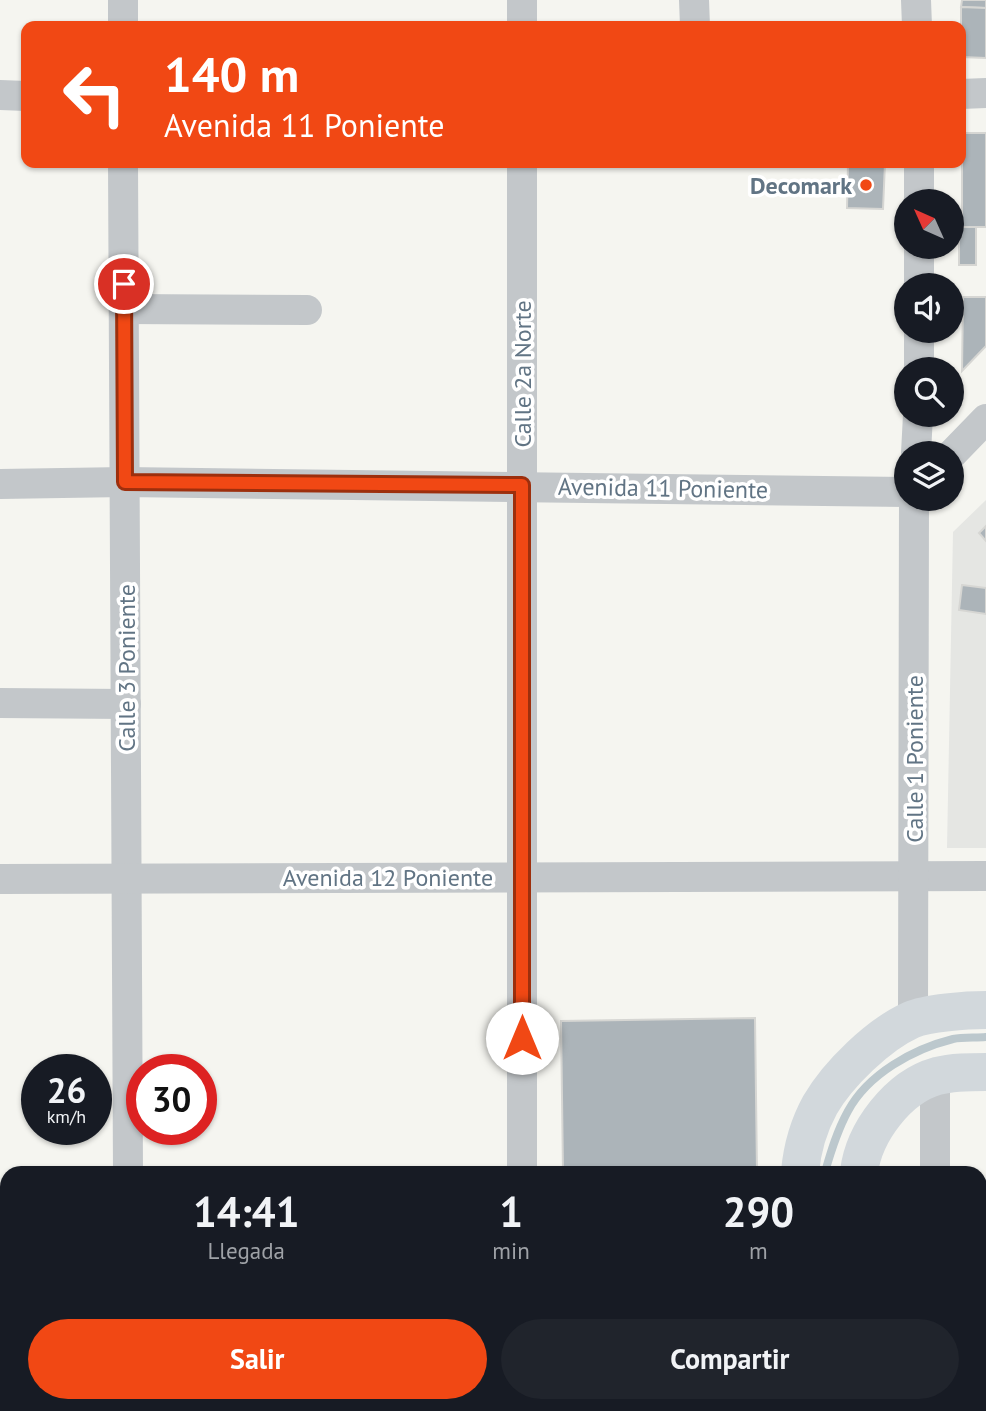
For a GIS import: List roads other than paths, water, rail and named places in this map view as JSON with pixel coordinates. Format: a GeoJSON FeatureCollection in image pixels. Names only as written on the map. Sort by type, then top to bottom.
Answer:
{"type":"FeatureCollection","features":[{"type":"Feature","properties":{"kind":"main road"},"geometry":{"type":"LineString","coordinates":[[801,1166],[802,1150],[820,1105],[848,1070],[883,1036],[913,1019],[968,1010],[986,1010]]}},
{"type":"Feature","properties":{"kind":"main road"},"geometry":{"type":"LineString","coordinates":[[860,1166],[872,1133],[891,1106],[919,1084],[952,1073],[986,1072]]}},
{"type":"Feature","properties":{"kind":"street"},"geometry":{"type":"LineString","coordinates":[[122,0],[123,21]]}},
{"type":"Feature","properties":{"kind":"street"},"geometry":{"type":"LineString","coordinates":[[522,0],[522,21]]}},
{"type":"Feature","properties":{"kind":"street"},"geometry":{"type":"LineString","coordinates":[[694,0],[695,21]]}},
{"type":"Feature","properties":{"kind":"street"},"geometry":{"type":"LineString","coordinates":[[916,0],[917,21]]}},
{"type":"Feature","properties":{"kind":"street"},"geometry":{"type":"LineString","coordinates":[[966,94],[986,93]]}},
{"type":"Feature","properties":{"kind":"street"},"geometry":{"type":"LineString","coordinates":[[0,95],[21,96]]}},
{"type":"Feature","properties":{"kind":"street","name":"Calle 3 Poniente"},"geometry":{"type":"LineString","coordinates":[[123,168],[128,1166]]}},
{"type":"Feature","properties":{"kind":"street","name":"Calle 2a Norte"},"geometry":{"type":"LineString","coordinates":[[522,168],[522,1166]]}},
{"type":"Feature","properties":{"kind":"street"},"geometry":{"type":"LineString","coordinates":[[919,168],[919,189]]}},
{"type":"Feature","properties":{"kind":"street"},"geometry":{"type":"LineString","coordinates":[[124,309],[307,310]]}},
{"type":"Feature","properties":{"kind":"street"},"geometry":{"type":"LineString","coordinates":[[964,442],[986,419]]}},
{"type":"Feature","properties":{"kind":"street","name":"Avenida 11 Poniente"},"geometry":{"type":"LineString","coordinates":[[0,484],[125,482],[522,485],[894,492]]}},
{"type":"Feature","properties":{"kind":"street","name":"Calle 1 Poniente"},"geometry":{"type":"LineString","coordinates":[[913,1019],[914,511]]}},
{"type":"Feature","properties":{"kind":"street"},"geometry":{"type":"LineString","coordinates":[[0,703],[126,704]]}},
{"type":"Feature","properties":{"kind":"street","name":"Avenida 12 Poniente"},"geometry":{"type":"LineString","coordinates":[[0,879],[986,876]]}},
{"type":"Feature","properties":{"kind":"street"},"geometry":{"type":"LineString","coordinates":[[935,1077],[935,1166]]}},
{"type":"Feature","properties":{"kind":"waterway"},"geometry":{"type":"LineString","coordinates":[[827,1166],[848,1111],[879,1075],[907,1056],[938,1043],[957,1038],[986,1037]]}},
{"type":"Feature","properties":{"kind":"place","name":"Decomark"},"geometry":{"type":"Point","coordinates":[866,185]}}]}
